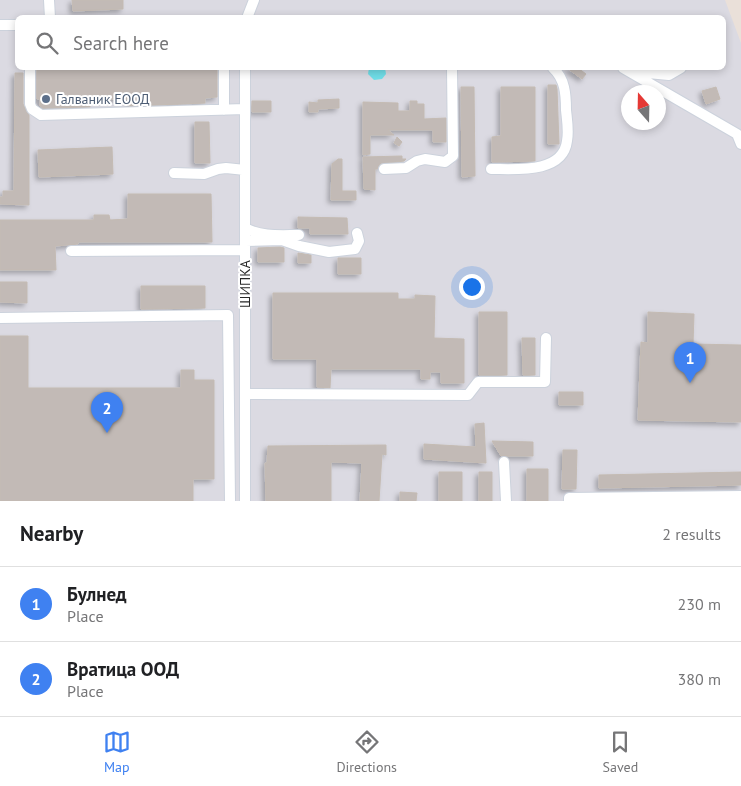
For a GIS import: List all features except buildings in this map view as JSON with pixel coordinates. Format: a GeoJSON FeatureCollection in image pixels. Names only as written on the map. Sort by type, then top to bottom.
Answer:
{"type":"FeatureCollection","features":[{"type":"Feature","properties":{"kind":"street"},"geometry":{"type":"LineString","coordinates":[[49,0],[50,15]]}},
{"type":"Feature","properties":{"kind":"street"},"geometry":{"type":"LineString","coordinates":[[248,15],[254,0]]}},
{"type":"Feature","properties":{"kind":"street"},"geometry":{"type":"LineString","coordinates":[[0,25],[15,27]]}},
{"type":"Feature","properties":{"kind":"street"},"geometry":{"type":"LineString","coordinates":[[30,70],[30,104],[32,109],[41,115],[245,110]]}},
{"type":"Feature","properties":{"kind":"street"},"geometry":{"type":"LineString","coordinates":[[224,70],[224,110]]}},
{"type":"Feature","properties":{"kind":"street","name":"ШИПКА"},"geometry":{"type":"LineString","coordinates":[[245,70],[245,501]]}},
{"type":"Feature","properties":{"kind":"street"},"geometry":{"type":"LineString","coordinates":[[384,169],[406,168],[424,159],[444,162],[453,156],[452,70]]}},
{"type":"Feature","properties":{"kind":"street"},"geometry":{"type":"LineString","coordinates":[[492,169],[536,168],[550,164],[561,155],[567,142],[566,96],[563,80],[555,70]]}},
{"type":"Feature","properties":{"kind":"street"},"geometry":{"type":"LineString","coordinates":[[626,70],[738,134],[741,144]]}},
{"type":"Feature","properties":{"kind":"street"},"geometry":{"type":"LineString","coordinates":[[637,70],[669,75],[678,70]]}},
{"type":"Feature","properties":{"kind":"street"},"geometry":{"type":"LineString","coordinates":[[174,173],[204,174],[218,169],[245,170]]}},
{"type":"Feature","properties":{"kind":"street"},"geometry":{"type":"LineString","coordinates":[[245,228],[265,235],[299,234]]}},
{"type":"Feature","properties":{"kind":"street"},"geometry":{"type":"LineString","coordinates":[[71,251],[245,245],[282,240],[299,246],[329,252],[355,249],[359,241],[357,233]]}},
{"type":"Feature","properties":{"kind":"street"},"geometry":{"type":"LineString","coordinates":[[0,318],[228,315],[230,501]]}},
{"type":"Feature","properties":{"kind":"street"},"geometry":{"type":"LineString","coordinates":[[245,394],[468,395],[478,382],[545,382],[546,338]]}},
{"type":"Feature","properties":{"kind":"street"},"geometry":{"type":"LineString","coordinates":[[504,462],[506,501]]}},
{"type":"Feature","properties":{"kind":"street"},"geometry":{"type":"LineString","coordinates":[[569,501],[569,498],[741,496]]}},
{"type":"Feature","properties":{"kind":"shaded area"},"geometry":{"type":"Polygon","coordinates":[[[0,0],[725,0],[741,43],[741,501],[0,501],[0,0]]]}},
{"type":"Feature","properties":{"kind":"water"},"geometry":{"type":"Polygon","coordinates":[[[369,70],[385,70],[386,74],[382,79],[374,80],[368,74],[369,70]]]}},
{"type":"Feature","properties":{"kind":"place","name":"Галваник ЕООД"},"geometry":{"type":"Point","coordinates":[46,99]}},
{"type":"Feature","properties":{"kind":"place","name":"Булнед"},"geometry":{"type":"Point","coordinates":[690,383]}},
{"type":"Feature","properties":{"kind":"place","name":"Вратица ООД"},"geometry":{"type":"Point","coordinates":[107,433]}}]}
